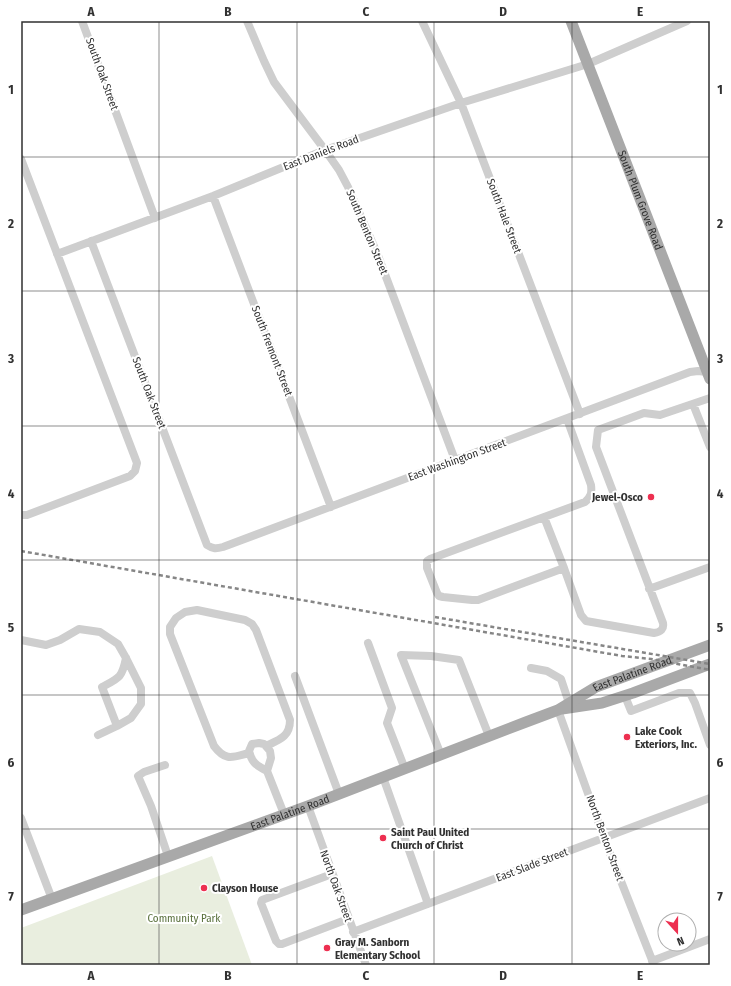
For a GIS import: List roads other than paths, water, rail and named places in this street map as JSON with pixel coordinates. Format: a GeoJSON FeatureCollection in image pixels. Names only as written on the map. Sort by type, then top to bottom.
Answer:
{"type":"FeatureCollection","features":[{"type":"Feature","properties":{"kind":"main road","name":"South Plum Grove Road"},"geometry":{"type":"LineString","coordinates":[[571,21],[709,374]]}},
{"type":"Feature","properties":{"kind":"main road","name":"East Palatine Road"},"geometry":{"type":"LineString","coordinates":[[21,910],[308,806],[405,769],[558,710],[596,687],[710,645]]}},
{"type":"Feature","properties":{"kind":"main road","name":"East Palatine Road"},"geometry":{"type":"LineString","coordinates":[[558,710],[602,704],[710,664]]}},
{"type":"Feature","properties":{"kind":"street","name":"South Oak Street"},"geometry":{"type":"LineString","coordinates":[[82,21],[155,218]]}},
{"type":"Feature","properties":{"kind":"street","name":"South Benton Street"},"geometry":{"type":"LineString","coordinates":[[247,21],[274,82],[325,150],[339,170],[348,187],[380,260],[455,460]]}},
{"type":"Feature","properties":{"kind":"street","name":"South Hale Street"},"geometry":{"type":"LineString","coordinates":[[422,21],[461,103],[580,414]]}},
{"type":"Feature","properties":{"kind":"street","name":"East Daniels Road"},"geometry":{"type":"LineString","coordinates":[[57,254],[213,196],[325,150],[461,103],[588,64],[687,21]]}},
{"type":"Feature","properties":{"kind":"street"},"geometry":{"type":"LineString","coordinates":[[21,159],[137,463],[135,471],[130,476],[27,515],[21,515]]}},
{"type":"Feature","properties":{"kind":"street","name":"South Fremont Street"},"geometry":{"type":"LineString","coordinates":[[213,196],[331,507]]}},
{"type":"Feature","properties":{"kind":"street","name":"South Oak Street"},"geometry":{"type":"LineString","coordinates":[[91,241],[207,545]]}},
{"type":"Feature","properties":{"kind":"street","name":"East Washington Street"},"geometry":{"type":"LineString","coordinates":[[207,545],[218,549],[690,372],[698,371],[709,374]]}},
{"type":"Feature","properties":{"kind":"street"},"geometry":{"type":"LineString","coordinates":[[544,517],[581,615],[586,621],[654,633],[662,630],[664,627],[663,622],[596,447],[598,430],[644,413],[660,415],[710,398]]}},
{"type":"Feature","properties":{"kind":"street"},"geometry":{"type":"LineString","coordinates":[[694,404],[710,447]]}},
{"type":"Feature","properties":{"kind":"street"},"geometry":{"type":"LineString","coordinates":[[564,568],[478,600],[472,600],[439,596],[427,568],[427,561],[584,502],[590,498],[592,493],[591,485],[567,419]]}},
{"type":"Feature","properties":{"kind":"street"},"geometry":{"type":"LineString","coordinates":[[650,589],[710,567]]}},
{"type":"Feature","properties":{"kind":"street"},"geometry":{"type":"LineString","coordinates":[[249,753],[231,758],[223,756],[214,746],[170,634],[170,627],[176,618],[186,612],[197,610],[245,620],[252,624],[256,630],[290,720],[290,727],[285,736],[266,746]]}},
{"type":"Feature","properties":{"kind":"street"},"geometry":{"type":"LineString","coordinates":[[21,640],[46,645],[60,640],[79,629],[100,632],[118,644],[141,688],[141,704],[131,718],[98,735]]}},
{"type":"Feature","properties":{"kind":"street"},"geometry":{"type":"LineString","coordinates":[[368,643],[392,708],[387,723],[405,769]]}},
{"type":"Feature","properties":{"kind":"street"},"geometry":{"type":"LineString","coordinates":[[441,755],[401,655],[432,656],[459,660],[489,736]]}},
{"type":"Feature","properties":{"kind":"street"},"geometry":{"type":"LineString","coordinates":[[117,726],[102,686],[116,680],[124,671],[126,658]]}},
{"type":"Feature","properties":{"kind":"street"},"geometry":{"type":"LineString","coordinates":[[531,668],[548,670],[561,679],[569,703]]}},
{"type":"Feature","properties":{"kind":"street"},"geometry":{"type":"LineString","coordinates":[[295,676],[339,794]]}},
{"type":"Feature","properties":{"kind":"street"},"geometry":{"type":"LineString","coordinates":[[625,696],[631,711],[679,693],[690,693],[710,745]]}},
{"type":"Feature","properties":{"kind":"street","name":"North Benton Street"},"geometry":{"type":"LineString","coordinates":[[558,710],[604,838],[653,963]]}},
{"type":"Feature","properties":{"kind":"street"},"geometry":{"type":"LineString","coordinates":[[267,771],[256,766],[251,758],[249,751],[252,744],[264,744],[270,752],[271,758],[267,771],[284,814]]}},
{"type":"Feature","properties":{"kind":"street"},"geometry":{"type":"LineString","coordinates":[[165,765],[144,772],[138,776],[151,806],[168,856]]}},
{"type":"Feature","properties":{"kind":"street"},"geometry":{"type":"LineString","coordinates":[[383,777],[428,904]]}},
{"type":"Feature","properties":{"kind":"street","name":"East Slade Street"},"geometry":{"type":"LineString","coordinates":[[353,932],[710,798]]}},
{"type":"Feature","properties":{"kind":"street","name":"North Oak Street"},"geometry":{"type":"LineString","coordinates":[[308,806],[366,965]]}},
{"type":"Feature","properties":{"kind":"street"},"geometry":{"type":"LineString","coordinates":[[21,818],[52,899]]}},
{"type":"Feature","properties":{"kind":"street"},"geometry":{"type":"LineString","coordinates":[[332,874],[262,900],[260,903],[276,941],[279,944],[348,918]]}},
{"type":"Feature","properties":{"kind":"street"},"geometry":{"type":"LineString","coordinates":[[653,963],[710,939]]}},
{"type":"Feature","properties":{"kind":"railway"},"geometry":{"type":"LineString","coordinates":[[21,551],[710,670]]}},
{"type":"Feature","properties":{"kind":"railway"},"geometry":{"type":"LineString","coordinates":[[435,617],[710,664]]}},
{"type":"Feature","properties":{"kind":"place","name":"Jewel-Osco"},"geometry":{"type":"Point","coordinates":[651,497]}},
{"type":"Feature","properties":{"kind":"place","name":"Lake Cook Exteriors, Inc."},"geometry":{"type":"Point","coordinates":[627,737]}},
{"type":"Feature","properties":{"kind":"place","name":"Saint Paul United Church of Christ"},"geometry":{"type":"Point","coordinates":[383,838]}},
{"type":"Feature","properties":{"kind":"place","name":"Clayson House"},"geometry":{"type":"Point","coordinates":[204,888]}},
{"type":"Feature","properties":{"kind":"place","name":"Gray M. Sanborn Elementary School"},"geometry":{"type":"Point","coordinates":[327,948]}},
{"type":"Feature","properties":{"kind":"park label","name":"Community Park"},"geometry":{"type":"Point","coordinates":[184,918]}}]}
